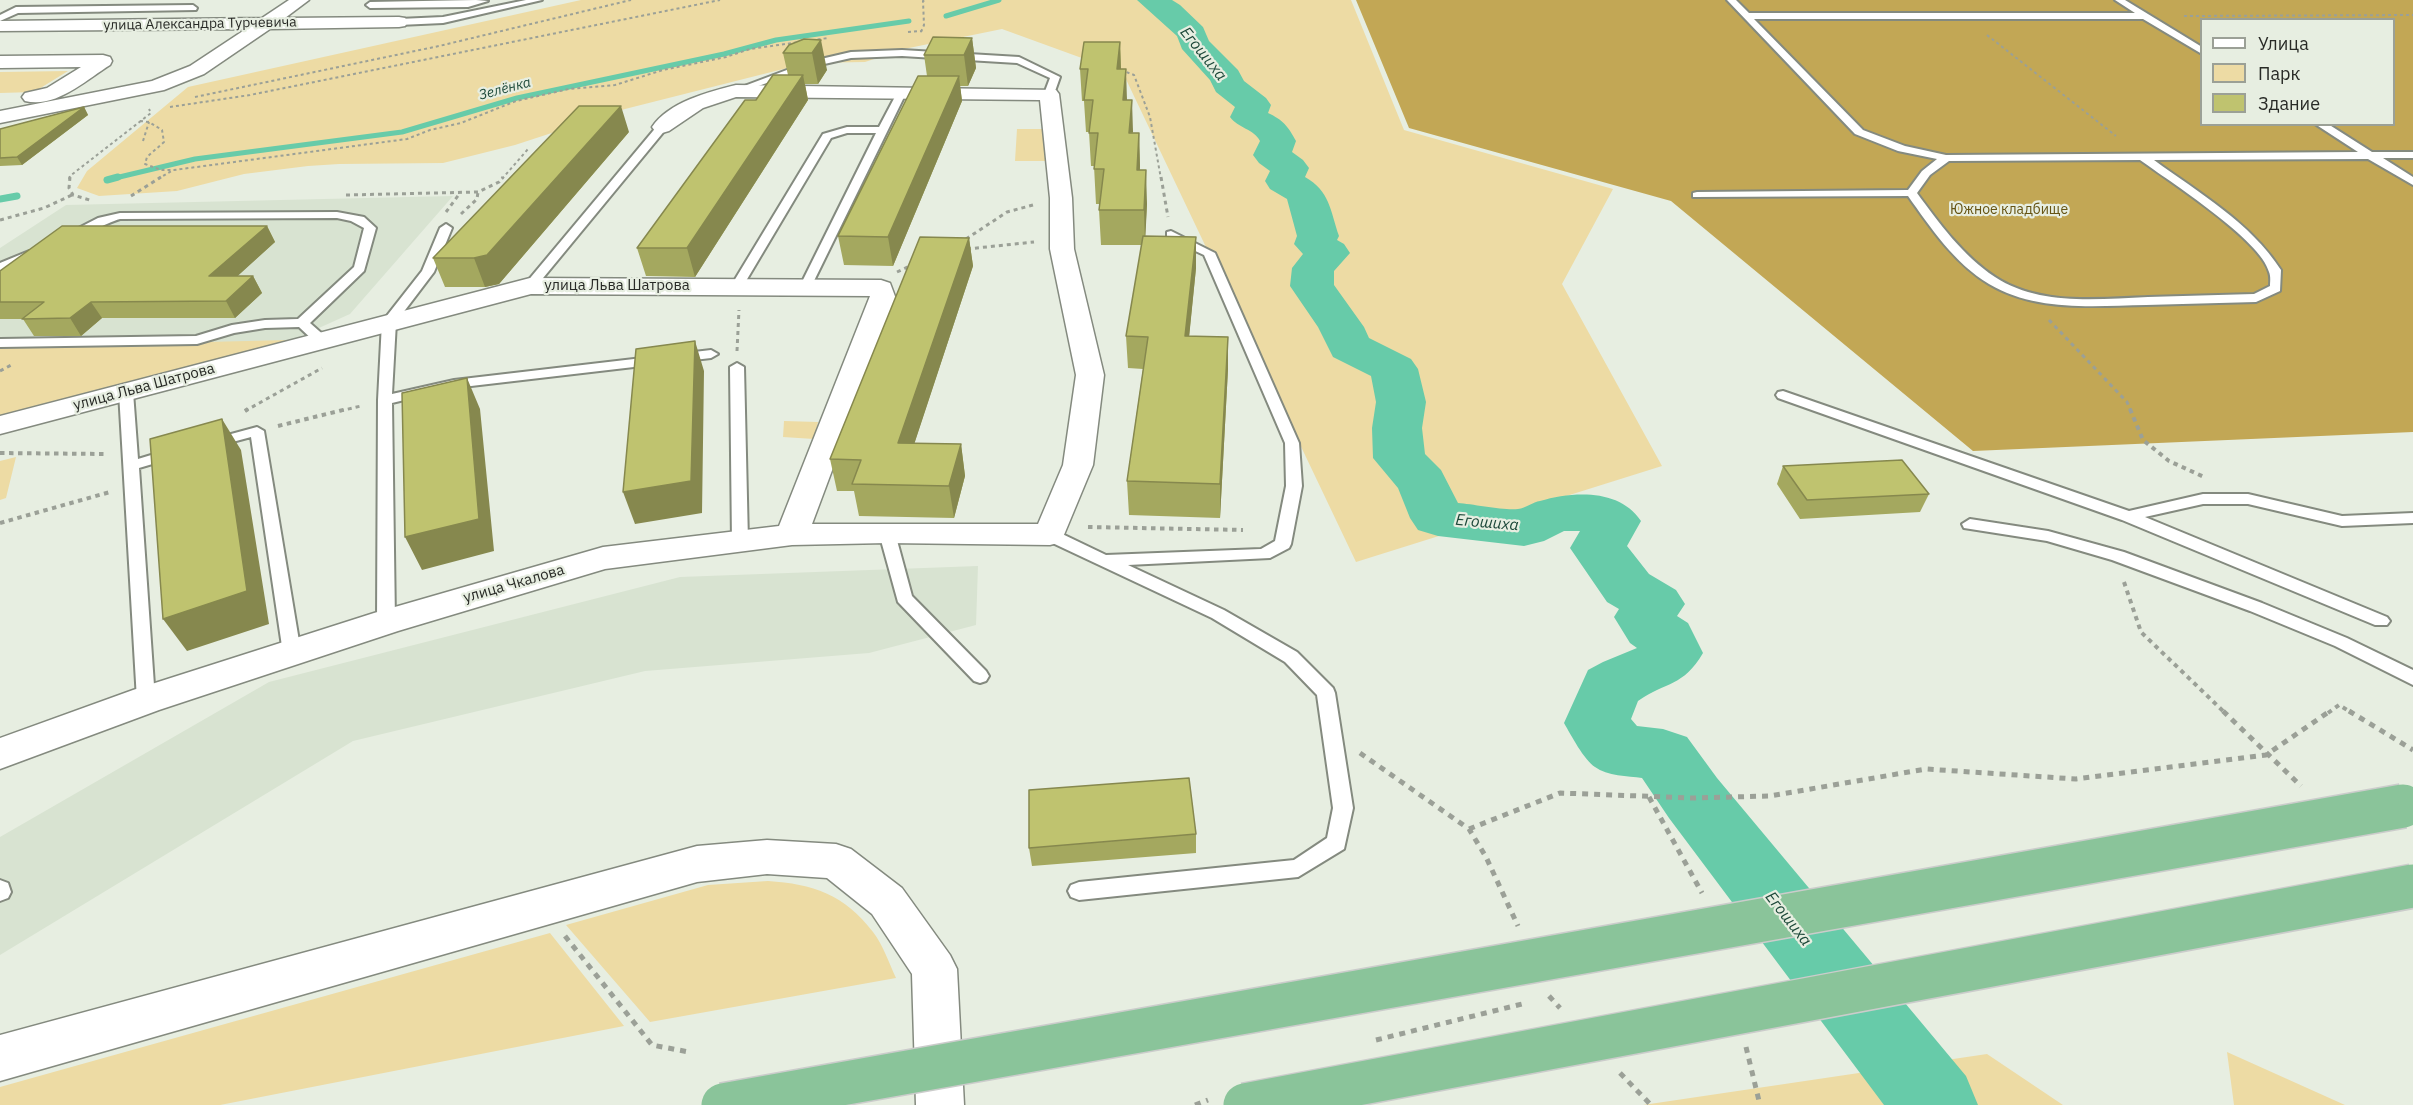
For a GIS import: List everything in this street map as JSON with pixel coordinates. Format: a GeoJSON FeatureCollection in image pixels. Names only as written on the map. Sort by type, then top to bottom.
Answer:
{"type":"FeatureCollection","features":[{"type":"Feature","properties":{"kind":"main road"},"geometry":{"type":"LineString","coordinates":[[723,1105],[2403,806]]}},
{"type":"Feature","properties":{"kind":"main road"},"geometry":{"type":"LineString","coordinates":[[1245,1105],[2413,886]]}},
{"type":"Feature","properties":{"kind":"street"},"geometry":{"type":"LineString","coordinates":[[0,117],[157,86],[197,70],[300,0]]}},
{"type":"Feature","properties":{"kind":"street","name":"улица Александра Турчевича"},"geometry":{"type":"LineString","coordinates":[[0,26],[399,22]]}},
{"type":"Feature","properties":{"kind":"street"},"geometry":{"type":"LineString","coordinates":[[0,62],[103,61],[54,92],[31,98],[0,98]]}},
{"type":"Feature","properties":{"kind":"street"},"geometry":{"type":"LineString","coordinates":[[662,127],[686,108],[712,97],[736,91],[1049,94],[1061,198],[1062,249],[1090,375],[1078,465],[1066,531]]}},
{"type":"Feature","properties":{"kind":"street","name":"улица Льва Шатрова"},"geometry":{"type":"LineString","coordinates":[[0,425],[530,286],[880,288]]}},
{"type":"Feature","properties":{"kind":"street"},"geometry":{"type":"LineString","coordinates":[[792,535],[883,300],[880,288]]}},
{"type":"Feature","properties":{"kind":"street","name":"улица Чкалова"},"geometry":{"type":"LineString","coordinates":[[1,757],[146,700],[386,622],[603,558],[792,535],[1066,531]]}},
{"type":"Feature","properties":{"kind":"street"},"geometry":{"type":"LineString","coordinates":[[0,1059],[697,864],[766,857],[836,861],[887,900],[934,969],[940,1105]]}},
{"type":"Feature","properties":{"kind":"lane"},"geometry":{"type":"LineString","coordinates":[[370,5],[468,4],[491,0]]}},
{"type":"Feature","properties":{"kind":"lane"},"geometry":{"type":"LineString","coordinates":[[399,22],[443,20],[538,0]]}},
{"type":"Feature","properties":{"kind":"lane"},"geometry":{"type":"LineString","coordinates":[[1731,0],[1859,132],[1902,149],[1946,158],[2413,155]]}},
{"type":"Feature","properties":{"kind":"lane"},"geometry":{"type":"LineString","coordinates":[[2119,0],[2200,50]]}},
{"type":"Feature","properties":{"kind":"lane"},"geometry":{"type":"LineString","coordinates":[[0,18],[16,10],[196,6],[165,25]]}},
{"type":"Feature","properties":{"kind":"lane"},"geometry":{"type":"LineString","coordinates":[[1746,16],[2144,16]]}},
{"type":"Feature","properties":{"kind":"lane"},"geometry":{"type":"LineString","coordinates":[[736,91],[808,65],[851,55],[902,53],[1018,60],[1055,77],[1049,94]]}},
{"type":"Feature","properties":{"kind":"lane"},"geometry":{"type":"LineString","coordinates":[[806,286],[902,93]]}},
{"type":"Feature","properties":{"kind":"lane"},"geometry":{"type":"LineString","coordinates":[[2323,126],[2413,182]]}},
{"type":"Feature","properties":{"kind":"lane"},"geometry":{"type":"LineString","coordinates":[[530,286],[662,127]]}},
{"type":"Feature","properties":{"kind":"lane"},"geometry":{"type":"LineString","coordinates":[[739,286],[827,136],[849,130],[883,130]]}},
{"type":"Feature","properties":{"kind":"lane"},"geometry":{"type":"LineString","coordinates":[[1911,193],[1941,234],[1991,280],[2021,294],[2076,302],[2256,298],[2276,288],[2276,272],[2264,254],[2243,233],[2143,157]]}},
{"type":"Feature","properties":{"kind":"lane"},"geometry":{"type":"LineString","coordinates":[[1911,193],[1926,173],[1946,158]]}},
{"type":"Feature","properties":{"kind":"lane"},"geometry":{"type":"LineString","coordinates":[[1697,195],[1911,193]]}},
{"type":"Feature","properties":{"kind":"lane"},"geometry":{"type":"LineString","coordinates":[[0,344],[197,340],[243,327],[265,324],[317,343],[360,268],[370,228],[366,223],[350,216],[337,214],[120,216],[102,220],[61,239]]}},
{"type":"Feature","properties":{"kind":"lane"},"geometry":{"type":"LineString","coordinates":[[386,622],[385,400],[389,322],[428,272],[446,228]]}},
{"type":"Feature","properties":{"kind":"lane"},"geometry":{"type":"LineString","coordinates":[[1104,560],[1264,554],[1283,544],[1294,486],[1292,443],[1209,253],[1171,235]]}},
{"type":"Feature","properties":{"kind":"lane"},"geometry":{"type":"LineString","coordinates":[[0,268],[41,249]]}},
{"type":"Feature","properties":{"kind":"lane"},"geometry":{"type":"LineString","coordinates":[[385,400],[454,384],[711,354]]}},
{"type":"Feature","properties":{"kind":"lane"},"geometry":{"type":"LineString","coordinates":[[737,367],[740,542]]}},
{"type":"Feature","properties":{"kind":"lane"},"geometry":{"type":"LineString","coordinates":[[126,392],[134,486],[146,700]]}},
{"type":"Feature","properties":{"kind":"lane"},"geometry":{"type":"LineString","coordinates":[[1783,395],[2128,516],[2381,621]]}},
{"type":"Feature","properties":{"kind":"lane"},"geometry":{"type":"LineString","coordinates":[[132,460],[195,448],[257,431],[292,653]]}},
{"type":"Feature","properties":{"kind":"lane"},"geometry":{"type":"LineString","coordinates":[[2128,516],[2203,499],[2248,499],[2342,520],[2413,518]]}},
{"type":"Feature","properties":{"kind":"lane"},"geometry":{"type":"LineString","coordinates":[[1970,524],[2048,536],[2118,556],[2330,637],[2413,678]]}},
{"type":"Feature","properties":{"kind":"lane"},"geometry":{"type":"LineString","coordinates":[[1066,531],[1104,560],[1218,614],[1291,657],[1326,693],[1343,808],[1337,843],[1298,868],[1079,891]]}},
{"type":"Feature","properties":{"kind":"lane"},"geometry":{"type":"LineString","coordinates":[[887,532],[904,598],[980,676]]}},
{"type":"Feature","properties":{"kind":"path"},"geometry":{"type":"LineString","coordinates":[[631,0],[439,46],[190,98],[162,108],[262,92],[720,0]]}},
{"type":"Feature","properties":{"kind":"path"},"geometry":{"type":"LineString","coordinates":[[703,0],[706,3]]}},
{"type":"Feature","properties":{"kind":"path"},"geometry":{"type":"LineString","coordinates":[[899,33],[922,31],[924,0]]}},
{"type":"Feature","properties":{"kind":"path"},"geometry":{"type":"LineString","coordinates":[[2144,16],[2413,15]]}},
{"type":"Feature","properties":{"kind":"path"},"geometry":{"type":"LineString","coordinates":[[1962,16],[2143,157]]}},
{"type":"Feature","properties":{"kind":"path"},"geometry":{"type":"LineString","coordinates":[[140,121],[149,122],[162,130],[164,142],[147,157],[146,164],[160,170],[174,170],[407,139],[430,130],[460,123],[516,101],[569,89],[615,85],[663,70],[778,42],[836,38]]}},
{"type":"Feature","properties":{"kind":"path"},"geometry":{"type":"LineString","coordinates":[[1119,69],[1134,75],[1150,117],[1171,235]]}},
{"type":"Feature","properties":{"kind":"path"},"geometry":{"type":"LineString","coordinates":[[96,202],[79,199],[72,195],[67,185],[70,177],[152,113],[152,110],[141,108]]}},
{"type":"Feature","properties":{"kind":"path"},"geometry":{"type":"LineString","coordinates":[[142,141],[149,122]]}},
{"type":"Feature","properties":{"kind":"path"},"geometry":{"type":"LineString","coordinates":[[342,195],[478,192],[499,183],[528,148]]}},
{"type":"Feature","properties":{"kind":"path"},"geometry":{"type":"LineString","coordinates":[[130,196],[174,170]]}},
{"type":"Feature","properties":{"kind":"path"},"geometry":{"type":"LineString","coordinates":[[446,228],[477,199],[478,192]]}},
{"type":"Feature","properties":{"kind":"path"},"geometry":{"type":"LineString","coordinates":[[0,220],[44,208],[72,195]]}},
{"type":"Feature","properties":{"kind":"path"},"geometry":{"type":"LineString","coordinates":[[958,243],[978,233],[1007,212],[1061,198]]}},
{"type":"Feature","properties":{"kind":"path"},"geometry":{"type":"LineString","coordinates":[[124,201],[133,201]]}},
{"type":"Feature","properties":{"kind":"path"},"geometry":{"type":"LineString","coordinates":[[964,249],[1010,244]]}},
{"type":"Feature","properties":{"kind":"path"},"geometry":{"type":"LineString","coordinates":[[880,288],[898,271],[918,262]]}},
{"type":"Feature","properties":{"kind":"path"},"geometry":{"type":"LineString","coordinates":[[737,367],[739,286]]}},
{"type":"Feature","properties":{"kind":"path"},"geometry":{"type":"LineString","coordinates":[[2043,299],[2048,318],[2127,402],[2143,440],[2169,461],[2248,499]]}},
{"type":"Feature","properties":{"kind":"path"},"geometry":{"type":"LineString","coordinates":[[237,416],[317,343]]}},
{"type":"Feature","properties":{"kind":"path"},"geometry":{"type":"LineString","coordinates":[[257,431],[385,400]]}},
{"type":"Feature","properties":{"kind":"path"},"geometry":{"type":"LineString","coordinates":[[0,453],[132,460]]}},
{"type":"Feature","properties":{"kind":"path"},"geometry":{"type":"LineString","coordinates":[[0,523],[134,486]]}},
{"type":"Feature","properties":{"kind":"path"},"geometry":{"type":"LineString","coordinates":[[1066,531],[1243,530]]}},
{"type":"Feature","properties":{"kind":"path"},"geometry":{"type":"LineString","coordinates":[[2118,556],[2127,594],[2141,632],[2309,794]]}},
{"type":"Feature","properties":{"kind":"path"},"geometry":{"type":"LineString","coordinates":[[1469,829],[1560,793],[1693,798],[1770,796],[1926,769],[2076,779],[2266,755],[2339,705],[2413,750]]}},
{"type":"Feature","properties":{"kind":"path"},"geometry":{"type":"LineString","coordinates":[[1332,733],[1469,829],[1486,857],[1521,932]]}},
{"type":"Feature","properties":{"kind":"path"},"geometry":{"type":"LineString","coordinates":[[560,930],[652,1045],[689,1052]]}},
{"type":"Feature","properties":{"kind":"path"},"geometry":{"type":"LineString","coordinates":[[1545,986],[1550,997],[1565,1014]]}},
{"type":"Feature","properties":{"kind":"path"},"geometry":{"type":"LineString","coordinates":[[1612,1064],[1651,1105]]}},
{"type":"Feature","properties":{"kind":"shaded area"},"geometry":{"type":"Polygon","coordinates":[[[453,196],[350,314],[281,345],[0,419],[0,248],[66,205],[453,196]]]}},
{"type":"Feature","properties":{"kind":"shaded area"},"geometry":{"type":"Polygon","coordinates":[[[978,566],[976,625],[869,653],[645,671],[353,741],[0,955],[0,837],[269,682],[680,577],[978,566]]]}},
{"type":"Feature","properties":{"kind":"green space"},"geometry":{"type":"Polygon","coordinates":[[[581,0],[1351,0],[1404,130],[1613,189],[1562,284],[1662,466],[1356,562],[1123,73],[1002,29],[904,49],[865,62],[807,63],[625,109],[515,145],[443,163],[308,166],[244,174],[177,191],[99,196],[77,188],[87,171],[188,87],[581,0]]]}},
{"type":"Feature","properties":{"kind":"green space","name":"Южное кладбище"},"geometry":{"type":"Polygon","coordinates":[[[1356,0],[2413,0],[2413,432],[1973,451],[1671,201],[1409,128],[1356,0]]]}},
{"type":"Feature","properties":{"kind":"green space"},"geometry":{"type":"Polygon","coordinates":[[[68,71],[34,92],[0,93],[0,72],[68,71]]]}},
{"type":"Feature","properties":{"kind":"green space"},"geometry":{"type":"Polygon","coordinates":[[[1017,129],[1048,129],[1050,161],[1015,161],[1017,129]]]}},
{"type":"Feature","properties":{"kind":"green space"},"geometry":{"type":"Polygon","coordinates":[[[289,340],[0,417],[0,347],[289,340]]]}},
{"type":"Feature","properties":{"kind":"green space"},"geometry":{"type":"Polygon","coordinates":[[[784,421],[818,422],[814,439],[783,437],[784,421]]]}},
{"type":"Feature","properties":{"kind":"green space"},"geometry":{"type":"Polygon","coordinates":[[[16,457],[6,498],[0,500],[0,461],[16,457]]]}},
{"type":"Feature","properties":{"kind":"green space"},"geometry":{"type":"Polygon","coordinates":[[[768,881],[813,888],[851,908],[877,937],[896,978],[650,1022],[566,925],[708,885],[768,881]]]}},
{"type":"Feature","properties":{"kind":"green space"},"geometry":{"type":"Polygon","coordinates":[[[550,933],[624,1026],[220,1105],[0,1105],[0,1087],[550,933]]]}},
{"type":"Feature","properties":{"kind":"green space"},"geometry":{"type":"Polygon","coordinates":[[[2227,1052],[2345,1105],[2234,1105],[2227,1052]]]}},
{"type":"Feature","properties":{"kind":"green space"},"geometry":{"type":"Polygon","coordinates":[[[1987,1054],[2063,1105],[1643,1105],[1987,1054]]]}},
{"type":"Feature","properties":{"kind":"building"},"geometry":{"type":"Polygon","coordinates":[[[933,37],[972,38],[964,55],[924,55],[933,37]]]}},
{"type":"Feature","properties":{"kind":"building"},"geometry":{"type":"Polygon","coordinates":[[[804,39],[821,40],[812,53],[783,53],[789,45],[804,39]]]}},
{"type":"Feature","properties":{"kind":"building"},"geometry":{"type":"Polygon","coordinates":[[[1084,42],[1120,42],[1117,69],[1126,69],[1123,100],[1132,100],[1129,133],[1139,133],[1137,170],[1146,170],[1144,210],[1099,210],[1104,169],[1094,169],[1098,133],[1089,133],[1093,100],[1084,100],[1088,69],[1080,69],[1084,42]]]}},
{"type":"Feature","properties":{"kind":"building"},"geometry":{"type":"Polygon","coordinates":[[[773,75],[803,75],[687,248],[637,248],[745,100],[756,100],[773,75]]]}},
{"type":"Feature","properties":{"kind":"building"},"geometry":{"type":"Polygon","coordinates":[[[918,76],[959,76],[888,237],[838,236],[918,76]]]}},
{"type":"Feature","properties":{"kind":"building"},"geometry":{"type":"Polygon","coordinates":[[[579,106],[621,106],[487,255],[474,258],[433,258],[579,106]]]}},
{"type":"Feature","properties":{"kind":"building"},"geometry":{"type":"Polygon","coordinates":[[[84,107],[17,157],[0,158],[0,129],[84,107]]]}},
{"type":"Feature","properties":{"kind":"building"},"geometry":{"type":"Polygon","coordinates":[[[62,226],[267,226],[209,276],[253,276],[226,301],[91,302],[70,318],[22,319],[44,302],[0,302],[0,271],[62,226]]]}},
{"type":"Feature","properties":{"kind":"building"},"geometry":{"type":"Polygon","coordinates":[[[1143,236],[1196,237],[1185,336],[1228,337],[1220,484],[1127,481],[1148,337],[1126,336],[1143,236]]]}},
{"type":"Feature","properties":{"kind":"building"},"geometry":{"type":"Polygon","coordinates":[[[920,237],[969,238],[898,443],[961,444],[949,486],[852,484],[861,460],[830,459],[920,237]]]}},
{"type":"Feature","properties":{"kind":"building"},"geometry":{"type":"Polygon","coordinates":[[[695,341],[691,481],[623,492],[636,349],[695,341]]]}},
{"type":"Feature","properties":{"kind":"building"},"geometry":{"type":"Polygon","coordinates":[[[467,378],[479,519],[405,537],[402,393],[467,378]]]}},
{"type":"Feature","properties":{"kind":"building"},"geometry":{"type":"Polygon","coordinates":[[[222,419],[247,591],[163,619],[150,439],[222,419]]]}},
{"type":"Feature","properties":{"kind":"building"},"geometry":{"type":"Polygon","coordinates":[[[1902,460],[1929,494],[1807,500],[1783,466],[1902,460]]]}},
{"type":"Feature","properties":{"kind":"building"},"geometry":{"type":"Polygon","coordinates":[[[1189,778],[1196,834],[1029,848],[1029,790],[1189,778]]]}},
{"type":"Feature","properties":{"kind":"waterway","name":"Зелёнка"},"geometry":{"type":"LineString","coordinates":[[946,16],[999,0]]}},
{"type":"Feature","properties":{"kind":"waterway","name":"Егошиха"},"geometry":{"type":"LineString","coordinates":[[1152,0],[1169,11],[1192,34],[1193,42],[1226,77],[1228,85],[1254,105],[1248,117],[1271,128],[1278,141],[1272,155],[1290,168],[1284,181],[1305,193],[1318,236],[1315,244],[1329,253],[1313,268],[1312,286],[1341,327],[1350,347],[1394,369],[1401,402],[1397,428],[1399,458],[1422,482],[1438,518],[1524,528],[1555,514],[1601,513],[1613,521],[1598,548],[1628,588],[1655,604],[1644,617],[1651,628],[1666,638],[1672,653],[1658,665],[1625,678],[1611,687],[1597,723],[1618,749],[1663,755],[1693,798],[1936,1105]]}},
{"type":"Feature","properties":{"kind":"waterway","name":"Зелёнка"},"geometry":{"type":"LineString","coordinates":[[111,179],[195,159],[402,132],[517,98],[724,54],[776,40],[909,21]]}},
{"type":"Feature","properties":{"kind":"waterway","name":"Зелёнка"},"geometry":{"type":"LineString","coordinates":[[107,180],[118,177]]}},
{"type":"Feature","properties":{"kind":"waterway","name":"Зелёнка"},"geometry":{"type":"LineString","coordinates":[[0,199],[17,196]]}}]}
